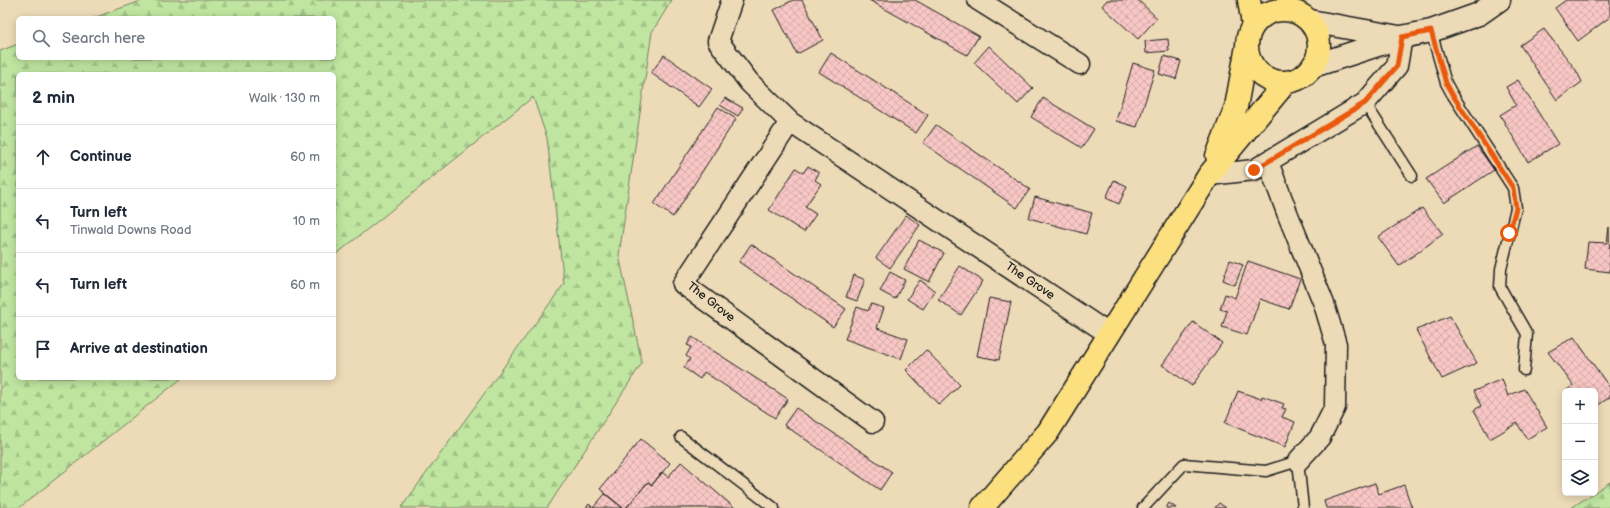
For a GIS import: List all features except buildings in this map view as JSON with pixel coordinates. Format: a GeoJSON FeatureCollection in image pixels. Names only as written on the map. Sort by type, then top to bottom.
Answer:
{"type":"FeatureCollection","features":[{"type":"Feature","properties":{"kind":"highway"},"geometry":{"type":"LineString","coordinates":[[1249,0],[1253,25]]}},
{"type":"Feature","properties":{"kind":"highway"},"geometry":{"type":"LineString","coordinates":[[1209,175],[1236,107],[1249,34],[1253,25],[1260,17],[1269,12],[1291,5],[1310,21],[1316,30],[1319,39],[1319,50],[1313,66],[1305,74],[1294,80],[1286,82],[1275,81],[1265,77],[1256,69],[1250,60],[1247,46]]}},
{"type":"Feature","properties":{"kind":"highway"},"geometry":{"type":"LineString","coordinates":[[982,508],[1048,432],[1209,175],[1286,82]]}},
{"type":"Feature","properties":{"kind":"street","name":"The Grove"},"geometry":{"type":"LineString","coordinates":[[732,0],[718,41],[749,82],[790,122],[1109,334]]}},
{"type":"Feature","properties":{"kind":"street"},"geometry":{"type":"LineString","coordinates":[[978,0],[1080,64]]}},
{"type":"Feature","properties":{"kind":"street"},"geometry":{"type":"LineString","coordinates":[[1313,66],[1402,37],[1431,31],[1479,14],[1499,0]]}},
{"type":"Feature","properties":{"kind":"street"},"geometry":{"type":"LineString","coordinates":[[1310,21],[1402,37]]}},
{"type":"Feature","properties":{"kind":"street"},"geometry":{"type":"LineString","coordinates":[[1209,175],[1254,170],[1365,103],[1397,66],[1402,37]]}},
{"type":"Feature","properties":{"kind":"street","name":"The Grove"},"geometry":{"type":"LineString","coordinates":[[790,122],[683,284],[872,422]]}},
{"type":"Feature","properties":{"kind":"street"},"geometry":{"type":"LineString","coordinates":[[1268,162],[1324,304],[1336,344],[1335,407],[1320,437],[1298,461]]}},
{"type":"Feature","properties":{"kind":"lane"},"geometry":{"type":"LineString","coordinates":[[1431,31],[1446,83],[1513,188],[1516,208],[1501,269],[1500,287],[1527,334],[1524,370]]}},
{"type":"Feature","properties":{"kind":"lane"},"geometry":{"type":"LineString","coordinates":[[1365,103],[1412,176]]}},
{"type":"Feature","properties":{"kind":"lane"},"geometry":{"type":"LineString","coordinates":[[681,437],[774,508]]}},
{"type":"Feature","properties":{"kind":"lane"},"geometry":{"type":"LineString","coordinates":[[1143,508],[1184,464],[1266,471],[1298,461],[1304,508]]}},
{"type":"Feature","properties":{"kind":"green space"},"geometry":{"type":"Polygon","coordinates":[[[144,0],[672,0],[652,32],[619,255],[642,363],[547,508],[401,508],[564,284],[547,138],[533,97],[336,254],[336,72],[16,72],[16,380],[179,380],[19,508],[0,508],[0,51],[16,45],[16,60],[336,60],[336,16],[99,16],[144,0]]]}},
{"type":"Feature","properties":{"kind":"green space"},"geometry":{"type":"Polygon","coordinates":[[[1610,482],[1610,508],[1571,508],[1589,496],[1598,496],[1598,490],[1610,482]]]}},
{"type":"Feature","properties":{"kind":"route"},"geometry":{"type":"LineString","coordinates":[[1254,170],[1365,103],[1397,66],[1402,37],[1431,31],[1446,83],[1513,188],[1516,198],[1516,208],[1509,233]]}}]}
